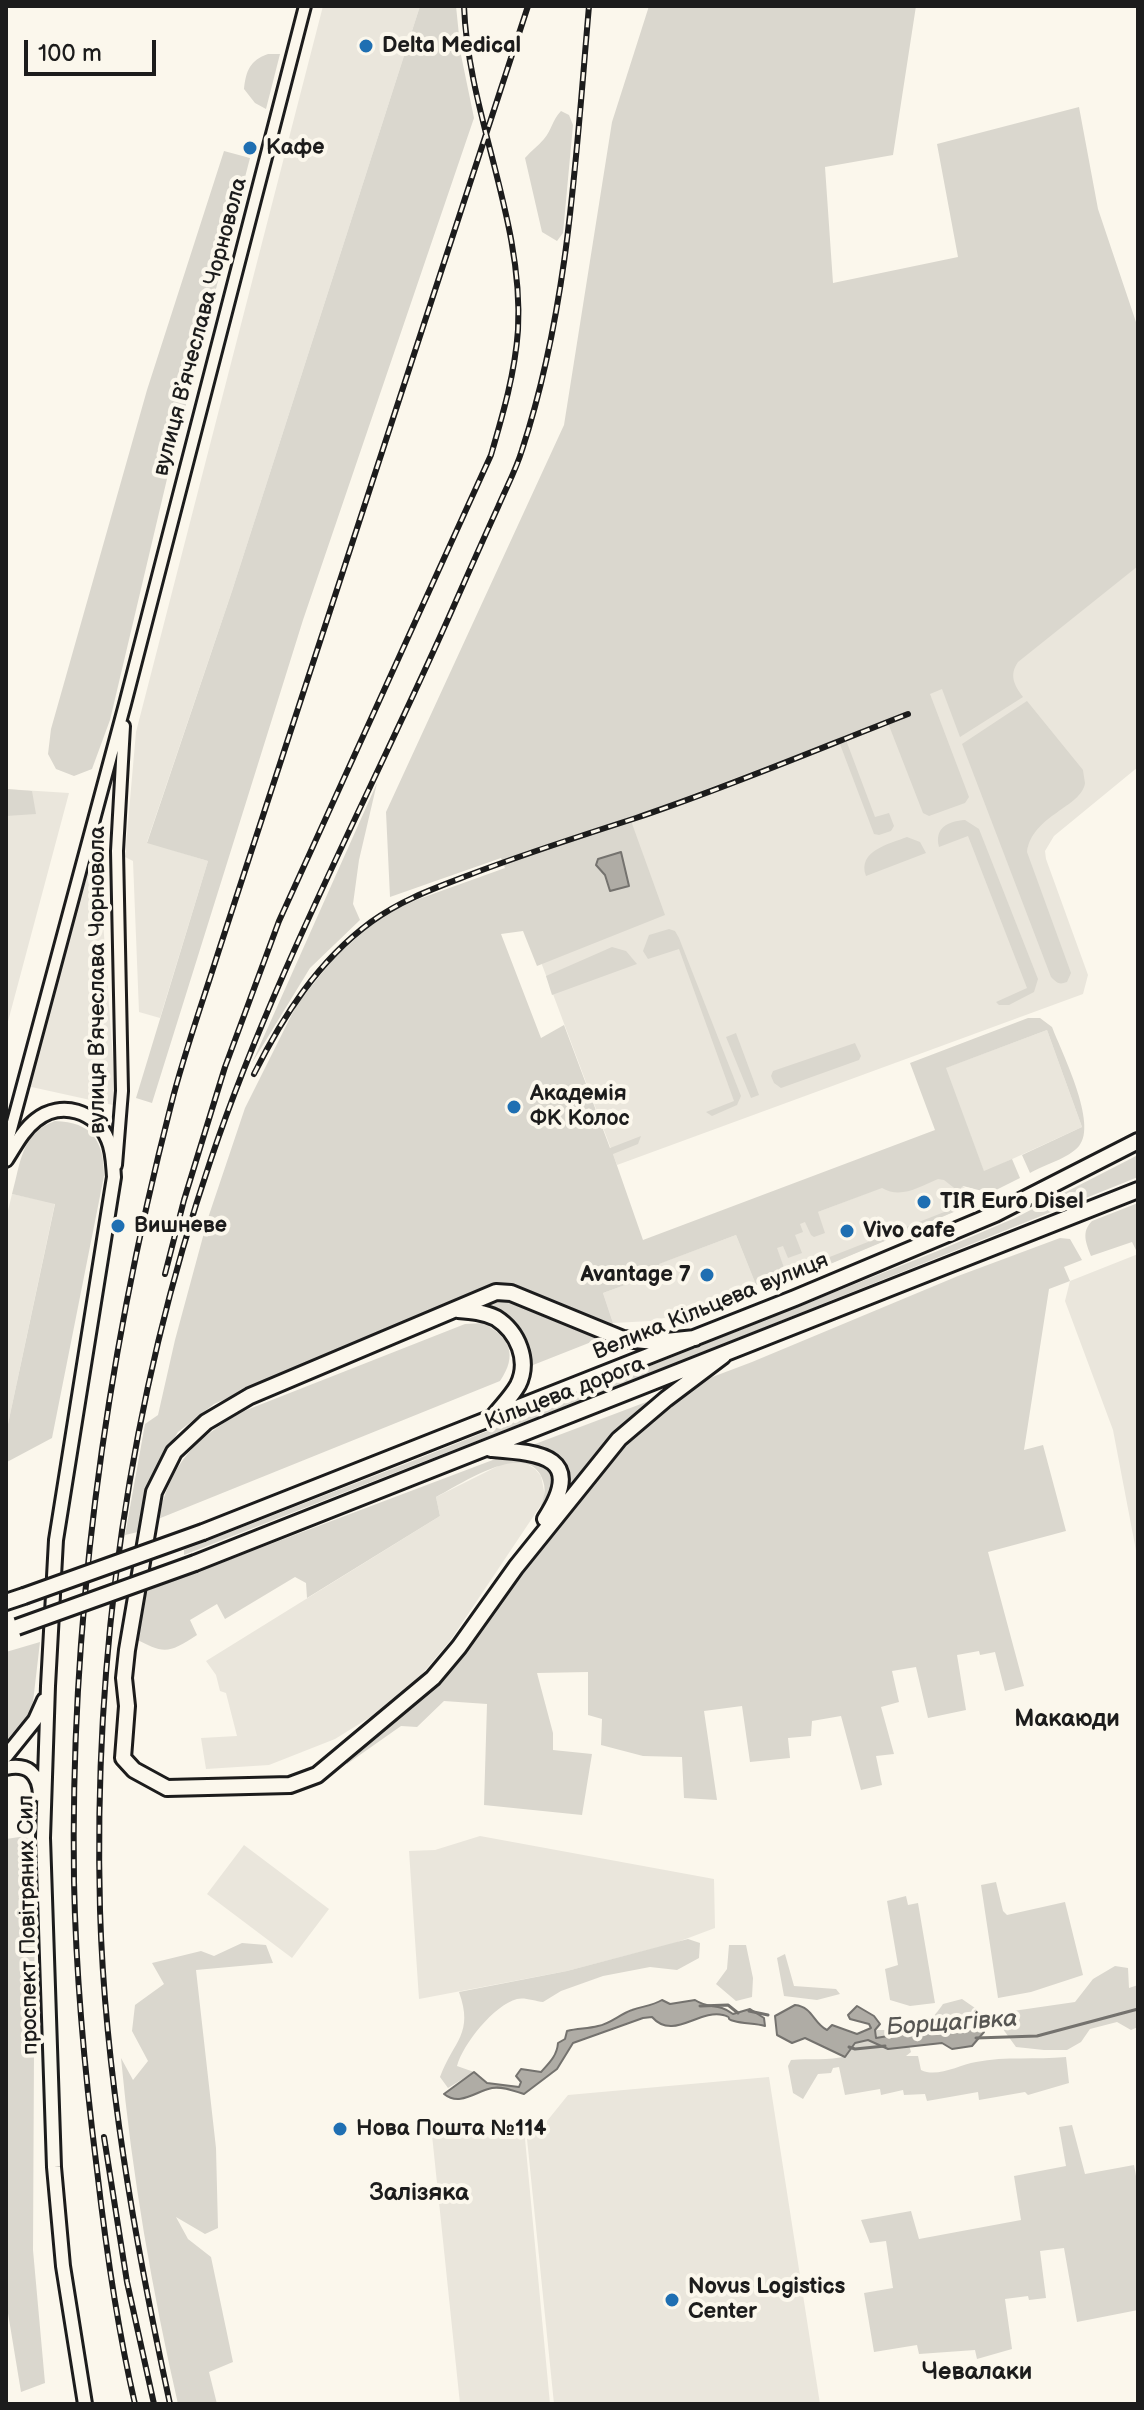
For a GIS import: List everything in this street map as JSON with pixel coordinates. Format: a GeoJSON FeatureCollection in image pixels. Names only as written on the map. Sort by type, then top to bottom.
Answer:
{"type":"FeatureCollection","features":[{"type":"Feature","properties":{"kind":"highway","name":"Велика Кільцева вулиця"},"geometry":{"type":"LineString","coordinates":[[6,1602],[203,1532],[695,1338],[995,1214],[1138,1141]]}},
{"type":"Feature","properties":{"kind":"highway","name":"Кільцева дорога"},"geometry":{"type":"LineString","coordinates":[[12,1629],[195,1563],[1138,1190]]}},
{"type":"Feature","properties":{"kind":"highway"},"geometry":{"type":"LineString","coordinates":[[695,1338],[656,1342],[623,1339],[511,1293],[496,1292],[250,1396],[206,1422],[174,1452],[154,1492],[124,1669],[127,1706],[123,1758],[134,1770],[167,1788],[290,1785],[308,1781],[433,1678],[466,1639],[516,1567],[619,1439],[723,1356]]}},
{"type":"Feature","properties":{"kind":"highway"},"geometry":{"type":"LineString","coordinates":[[454,1309],[481,1312],[497,1319],[514,1334],[522,1352],[523,1370],[518,1386],[493,1417]]}},
{"type":"Feature","properties":{"kind":"highway"},"geometry":{"type":"LineString","coordinates":[[483,1449],[546,1456],[555,1464],[559,1474],[558,1496],[516,1567]]}},
{"type":"Feature","properties":{"kind":"main road","name":"вулиця Вʼячеслава Чорновола"},"geometry":{"type":"LineString","coordinates":[[6,1148],[125,704],[305,6]]}},
{"type":"Feature","properties":{"kind":"main road","name":"вулиця Вʼячеслава Чорновола"},"geometry":{"type":"LineString","coordinates":[[56,1540],[121,1130],[118,819],[125,704]]}},
{"type":"Feature","properties":{"kind":"main road"},"geometry":{"type":"LineString","coordinates":[[94,816],[102,809],[109,808],[118,819]]}},
{"type":"Feature","properties":{"kind":"main road"},"geometry":{"type":"LineString","coordinates":[[6,1160],[27,1128],[43,1115],[56,1110],[76,1111],[87,1115],[104,1133],[111,1152],[114,1177]]}},
{"type":"Feature","properties":{"kind":"main road","name":"проспект Повітряних Сил"},"geometry":{"type":"LineString","coordinates":[[56,1540],[43,1838],[54,2167],[63,2266],[85,2404]]}},
{"type":"Feature","properties":{"kind":"main road"},"geometry":{"type":"LineString","coordinates":[[6,1756],[40,1712],[48,1686]]}},
{"type":"Feature","properties":{"kind":"main road"},"geometry":{"type":"LineString","coordinates":[[6,1768],[24,1767],[38,1779],[43,1838]]}},
{"type":"Feature","properties":{"kind":"shaded area"},"geometry":{"type":"Polygon","coordinates":[[[323,6],[420,6],[232,591],[147,842],[208,861],[160,1018],[139,1012],[133,861],[125,857],[136,732],[323,6]]]}},
{"type":"Feature","properties":{"kind":"shaded area"},"geometry":{"type":"Polygon","coordinates":[[[420,6],[456,6],[461,55],[474,118],[303,620],[152,1103],[136,1098],[208,861],[147,843],[232,591],[420,6]]]}},
{"type":"Feature","properties":{"kind":"shaded area"},"geometry":{"type":"Polygon","coordinates":[[[649,6],[916,6],[893,155],[825,167],[833,283],[958,257],[937,144],[1079,107],[1098,209],[1138,328],[1138,566],[1018,662],[1014,680],[1023,697],[960,737],[942,689],[930,694],[969,797],[965,803],[929,816],[923,813],[888,723],[846,740],[875,817],[889,813],[894,826],[891,831],[874,834],[838,739],[630,818],[665,915],[537,966],[523,931],[501,934],[541,1038],[564,1025],[610,1148],[641,1136],[638,1144],[613,1154],[643,1240],[935,1130],[910,1063],[1028,1018],[1040,1018],[1052,1027],[1076,1088],[1084,1136],[1079,1146],[1069,1154],[1030,1173],[1022,1155],[1082,1127],[1047,1030],[946,1068],[984,1171],[1012,1159],[1020,1178],[990,1193],[963,1186],[958,1191],[938,1179],[903,1192],[882,1188],[818,1212],[825,1233],[814,1237],[805,1222],[800,1224],[803,1232],[795,1235],[802,1253],[788,1258],[783,1246],[777,1248],[786,1273],[756,1285],[736,1235],[659,1264],[661,1272],[603,1293],[613,1323],[609,1328],[523,1289],[496,1286],[455,1300],[214,1404],[178,1432],[151,1477],[138,1532],[125,1535],[145,1424],[158,1415],[208,1218],[245,1108],[297,1004],[335,957],[380,917],[416,900],[505,868],[501,858],[390,897],[386,812],[564,425],[612,122],[649,6]]]}},
{"type":"Feature","properties":{"kind":"shaded area"},"geometry":{"type":"Polygon","coordinates":[[[268,54],[280,54],[266,109],[255,103],[244,89],[250,67],[268,54]]]}},
{"type":"Feature","properties":{"kind":"shaded area"},"geometry":{"type":"Polygon","coordinates":[[[561,111],[569,115],[573,125],[563,233],[557,241],[542,232],[525,158],[547,136],[561,111]]]}},
{"type":"Feature","properties":{"kind":"shaded area"},"geometry":{"type":"Polygon","coordinates":[[[224,151],[250,158],[171,462],[110,720],[92,769],[74,776],[56,769],[48,754],[51,729],[147,390],[224,151]]]}},
{"type":"Feature","properties":{"kind":"shaded area"},"geometry":{"type":"Polygon","coordinates":[[[1138,555],[1138,767],[1054,836],[1045,851],[1088,975],[1083,994],[617,1165],[502,858],[1004,663],[1138,555]]]}},
{"type":"Feature","properties":{"kind":"shaded area"},"geometry":{"type":"Polygon","coordinates":[[[1027,701],[1083,770],[1085,782],[1075,799],[1038,829],[1027,852],[1071,973],[1067,982],[1062,983],[1051,977],[962,744],[1027,701]]]}},
{"type":"Feature","properties":{"kind":"shaded area"},"geometry":{"type":"Polygon","coordinates":[[[377,783],[359,860],[353,904],[360,920],[310,968],[252,1063],[377,783]]]}},
{"type":"Feature","properties":{"kind":"shaded area"},"geometry":{"type":"Polygon","coordinates":[[[6,789],[69,793],[6,1029],[6,789]]]}},
{"type":"Feature","properties":{"kind":"shaded area"},"geometry":{"type":"Polygon","coordinates":[[[6,789],[32,791],[36,814],[6,816],[6,789]]]}},
{"type":"Feature","properties":{"kind":"shaded area"},"geometry":{"type":"Polygon","coordinates":[[[965,820],[979,829],[1038,979],[1034,992],[1009,1005],[996,1002],[1027,988],[968,836],[939,847],[941,830],[953,822],[965,820]]]}},
{"type":"Feature","properties":{"kind":"shaded area"},"geometry":{"type":"Polygon","coordinates":[[[907,837],[920,842],[926,853],[866,876],[864,867],[870,855],[907,837]]]}},
{"type":"Feature","properties":{"kind":"shaded area"},"geometry":{"type":"Polygon","coordinates":[[[90,860],[97,862],[100,879],[115,1089],[113,1105],[27,1086],[90,860]]]}},
{"type":"Feature","properties":{"kind":"shaded area"},"geometry":{"type":"Polygon","coordinates":[[[669,929],[675,931],[679,938],[741,1096],[737,1105],[712,1116],[706,1112],[734,1101],[679,949],[648,959],[643,951],[649,935],[669,929]]]}},
{"type":"Feature","properties":{"kind":"shaded area"},"geometry":{"type":"Polygon","coordinates":[[[612,947],[626,951],[637,964],[552,995],[546,976],[612,947]]]}},
{"type":"Feature","properties":{"kind":"shaded area"},"geometry":{"type":"Polygon","coordinates":[[[1047,1030],[1082,1127],[984,1172],[945,1068],[1047,1030]]]}},
{"type":"Feature","properties":{"kind":"shaded area"},"geometry":{"type":"Polygon","coordinates":[[[736,1033],[759,1095],[751,1098],[726,1037],[736,1033]]]}},
{"type":"Feature","properties":{"kind":"shaded area"},"geometry":{"type":"Polygon","coordinates":[[[855,1043],[861,1056],[859,1060],[781,1088],[774,1083],[771,1076],[773,1071],[855,1043]]]}},
{"type":"Feature","properties":{"kind":"shaded area"},"geometry":{"type":"Polygon","coordinates":[[[55,1121],[78,1125],[93,1136],[102,1153],[104,1176],[52,1438],[7,1462],[8,1424],[55,1204],[12,1194],[29,1141],[44,1126],[55,1121]]]}},
{"type":"Feature","properties":{"kind":"shaded area"},"geometry":{"type":"Polygon","coordinates":[[[1138,1155],[1138,1177],[656,1371],[184,1555],[184,1550],[940,1250],[1015,1218],[1138,1155]]]}},
{"type":"Feature","properties":{"kind":"shaded area"},"geometry":{"type":"Polygon","coordinates":[[[940,1165],[976,1198],[956,1211],[789,1281],[772,1237],[779,1227],[940,1165]]]}},
{"type":"Feature","properties":{"kind":"shaded area"},"geometry":{"type":"Polygon","coordinates":[[[12,1194],[55,1203],[8,1424],[6,1462],[6,1219],[12,1194]]]}},
{"type":"Feature","properties":{"kind":"shaded area"},"geometry":{"type":"Polygon","coordinates":[[[1138,1203],[1138,1254],[1132,1242],[1091,1256],[1086,1233],[1092,1221],[1138,1203]]]}},
{"type":"Feature","properties":{"kind":"shaded area"},"geometry":{"type":"Polygon","coordinates":[[[952,1209],[956,1211],[823,1267],[827,1258],[952,1209]]]}},
{"type":"Feature","properties":{"kind":"shaded area"},"geometry":{"type":"Polygon","coordinates":[[[736,1235],[756,1285],[677,1315],[651,1321],[613,1323],[603,1293],[660,1272],[658,1264],[736,1235]]]}},
{"type":"Feature","properties":{"kind":"shaded area"},"geometry":{"type":"Polygon","coordinates":[[[1060,1238],[1070,1239],[1082,1260],[1064,1267],[1070,1281],[1049,1289],[1024,1450],[1043,1445],[1066,1531],[988,1552],[1024,1686],[1005,1691],[995,1652],[957,1655],[966,1710],[928,1718],[916,1667],[892,1671],[899,1702],[881,1707],[894,1754],[876,1756],[882,1785],[861,1790],[841,1716],[812,1721],[811,1736],[788,1738],[790,1758],[750,1762],[742,1706],[704,1711],[717,1800],[684,1798],[682,1757],[643,1756],[601,1745],[602,1719],[588,1715],[588,1672],[537,1673],[553,1733],[553,1750],[592,1754],[582,1815],[484,1805],[487,1704],[444,1701],[417,1727],[401,1726],[347,1764],[346,1755],[401,1712],[556,1525],[541,1505],[545,1490],[540,1474],[531,1466],[519,1463],[490,1469],[436,1497],[440,1516],[307,1598],[306,1583],[295,1577],[225,1619],[217,1604],[190,1620],[197,1635],[172,1649],[152,1647],[134,1638],[141,1593],[752,1362],[958,1276],[1060,1238]]]}},
{"type":"Feature","properties":{"kind":"shaded area"},"geometry":{"type":"Polygon","coordinates":[[[1138,1254],[1138,1561],[1113,1430],[1065,1301],[1070,1281],[1138,1254]]]}},
{"type":"Feature","properties":{"kind":"shaded area"},"geometry":{"type":"Polygon","coordinates":[[[500,1298],[519,1302],[578,1331],[604,1337],[528,1367],[529,1347],[523,1332],[504,1315],[480,1307],[500,1298]]]}},
{"type":"Feature","properties":{"kind":"shaded area"},"geometry":{"type":"Polygon","coordinates":[[[483,1323],[500,1334],[508,1348],[509,1363],[500,1381],[158,1519],[163,1499],[178,1467],[199,1442],[227,1421],[244,1411],[465,1324],[483,1323]]]}},
{"type":"Feature","properties":{"kind":"shaded area"},"geometry":{"type":"Polygon","coordinates":[[[514,1461],[524,1462],[541,1476],[545,1496],[541,1505],[450,1641],[393,1703],[335,1739],[269,1765],[206,1769],[201,1738],[237,1736],[226,1693],[220,1691],[216,1675],[206,1661],[440,1516],[436,1497],[514,1461]]]}},
{"type":"Feature","properties":{"kind":"shaded area"},"geometry":{"type":"Polygon","coordinates":[[[40,1642],[30,1712],[6,1741],[6,1652],[40,1642]]]}},
{"type":"Feature","properties":{"kind":"shaded area"},"geometry":{"type":"Polygon","coordinates":[[[26,1836],[35,1850],[33,2250],[45,2383],[21,2392],[6,2301],[6,1839],[26,1836]]]}},
{"type":"Feature","properties":{"kind":"shaded area"},"geometry":{"type":"Polygon","coordinates":[[[480,1836],[714,1879],[715,1928],[675,1943],[567,1971],[419,1999],[409,1851],[435,1850],[480,1836]]]}},
{"type":"Feature","properties":{"kind":"shaded area"},"geometry":{"type":"Polygon","coordinates":[[[244,1845],[329,1909],[292,1958],[207,1894],[244,1845]]]}},
{"type":"Feature","properties":{"kind":"shaded area"},"geometry":{"type":"Polygon","coordinates":[[[996,1882],[1003,1911],[1007,1915],[1065,1902],[1083,1975],[1031,1992],[998,1998],[981,1885],[996,1882]]]}},
{"type":"Feature","properties":{"kind":"shaded area"},"geometry":{"type":"Polygon","coordinates":[[[906,1896],[908,1905],[918,1903],[935,2003],[910,2006],[890,2000],[885,1969],[898,1965],[887,1901],[906,1896]]]}},
{"type":"Feature","properties":{"kind":"shaded area"},"geometry":{"type":"Polygon","coordinates":[[[688,1939],[700,1943],[699,1958],[677,1970],[650,1967],[603,1976],[561,1991],[543,2002],[520,1999],[508,2003],[481,2026],[460,2057],[457,2066],[474,2072],[448,2088],[440,2077],[463,2028],[463,2006],[459,1992],[567,1971],[688,1939]]]}},
{"type":"Feature","properties":{"kind":"shaded area"},"geometry":{"type":"Polygon","coordinates":[[[242,1943],[266,1945],[273,1963],[196,1970],[216,2148],[218,2228],[205,2234],[176,2217],[188,2239],[211,2257],[233,2362],[209,2372],[217,2404],[178,2404],[144,2232],[121,2058],[133,2080],[148,2061],[132,2031],[135,2005],[164,1984],[152,1963],[201,1951],[214,1956],[242,1943]]]}},
{"type":"Feature","properties":{"kind":"shaded area"},"geometry":{"type":"Polygon","coordinates":[[[729,1945],[746,1945],[753,1978],[752,1997],[736,2001],[716,1984],[727,1969],[729,1945]]]}},
{"type":"Feature","properties":{"kind":"shaded area"},"geometry":{"type":"Polygon","coordinates":[[[785,1954],[794,1986],[836,1989],[840,1994],[817,2000],[784,1996],[777,1958],[785,1954]]]}},
{"type":"Feature","properties":{"kind":"shaded area"},"geometry":{"type":"Polygon","coordinates":[[[1115,1966],[1128,1968],[1129,1988],[1138,1985],[1138,2027],[1131,2030],[1117,2022],[1090,2029],[1081,2042],[1067,2050],[1044,2050],[1016,2047],[1000,2025],[1006,2012],[1075,2002],[1093,1979],[1115,1966]]]}},
{"type":"Feature","properties":{"kind":"shaded area"},"geometry":{"type":"Polygon","coordinates":[[[962,1999],[975,2008],[989,2026],[984,2032],[966,2016],[925,2030],[875,2038],[875,2030],[889,2030],[899,2020],[925,2022],[943,2004],[962,1999]]]}},
{"type":"Feature","properties":{"kind":"shaded area"},"geometry":{"type":"Polygon","coordinates":[[[868,2040],[888,2049],[909,2045],[911,2052],[906,2056],[918,2056],[921,2070],[934,2073],[987,2060],[1066,2057],[1069,2083],[1028,2095],[1025,2092],[979,2100],[978,2092],[927,2101],[925,2094],[904,2095],[903,2090],[881,2095],[880,2089],[845,2095],[839,2067],[833,2068],[831,2073],[818,2074],[803,2099],[793,2093],[788,2066],[791,2060],[847,2056],[855,2043],[868,2040]]]}},
{"type":"Feature","properties":{"kind":"shaded area"},"geometry":{"type":"Polygon","coordinates":[[[769,2077],[820,2404],[554,2404],[526,2129],[543,2126],[568,2095],[769,2077]]]}},
{"type":"Feature","properties":{"kind":"shaded area"},"geometry":{"type":"Polygon","coordinates":[[[1072,2125],[1085,2174],[1134,2165],[1138,2187],[1138,2310],[1077,2322],[1064,2248],[1040,2251],[1046,2298],[1029,2300],[1028,2296],[1005,2299],[1012,2349],[977,2359],[975,2350],[919,2354],[917,2345],[874,2352],[864,2293],[893,2288],[886,2241],[870,2243],[861,2220],[911,2211],[919,2239],[1021,2220],[1014,2176],[1066,2166],[1059,2127],[1072,2125]]]}},
{"type":"Feature","properties":{"kind":"shaded area"},"geometry":{"type":"Polygon","coordinates":[[[524,2128],[550,2404],[460,2404],[432,2135],[524,2128]]]}},
{"type":"Feature","properties":{"kind":"water"},"geometry":{"type":"Polygon","coordinates":[[[621,852],[629,886],[610,891],[605,875],[596,865],[598,859],[621,852]]]}},
{"type":"Feature","properties":{"kind":"water"},"geometry":{"type":"Polygon","coordinates":[[[662,2000],[670,2004],[695,2000],[733,2014],[750,2009],[764,2018],[765,2026],[714,2014],[669,2026],[660,2024],[652,2017],[643,2018],[573,2043],[557,2069],[524,2094],[496,2088],[462,2099],[444,2094],[474,2072],[487,2083],[519,2087],[521,2082],[516,2076],[521,2069],[541,2072],[554,2056],[558,2043],[565,2039],[567,2031],[602,2025],[662,2000]]]}},
{"type":"Feature","properties":{"kind":"water"},"geometry":{"type":"Polygon","coordinates":[[[795,2005],[806,2009],[827,2030],[832,2025],[857,2034],[871,2028],[869,2024],[850,2019],[848,2015],[857,2006],[874,2016],[880,2024],[875,2030],[876,2038],[925,2030],[966,2016],[984,2032],[972,2046],[952,2049],[942,2043],[888,2049],[868,2040],[855,2043],[845,2057],[805,2038],[792,2043],[777,2035],[775,2016],[795,2005]]]}},
{"type":"Feature","properties":{"kind":"waterway"},"geometry":{"type":"LineString","coordinates":[[700,2006],[728,2005],[738,2013]]}},
{"type":"Feature","properties":{"kind":"waterway","name":"Борщагівка"},"geometry":{"type":"LineString","coordinates":[[976,2038],[1037,2036],[1138,2009]]}},
{"type":"Feature","properties":{"kind":"waterway"},"geometry":{"type":"LineString","coordinates":[[749,2011],[768,2015]]}},
{"type":"Feature","properties":{"kind":"waterway","name":"Борщагівка"},"geometry":{"type":"LineString","coordinates":[[849,2047],[885,2046]]}},
{"type":"Feature","properties":{"kind":"railway"},"geometry":{"type":"LineString","coordinates":[[165,1274],[225,1067],[279,921],[491,455],[508,393],[518,330],[518,289],[505,208],[475,87],[464,6]]}},
{"type":"Feature","properties":{"kind":"railway"},"geometry":{"type":"LineString","coordinates":[[135,2404],[104,2229],[85,2063],[74,1882],[78,1686],[97,1490],[111,1393],[148,1200],[182,1066],[528,6]]}},
{"type":"Feature","properties":{"kind":"railway"},"geometry":{"type":"LineString","coordinates":[[170,2404],[145,2282],[115,2097],[100,1910],[99,1815],[110,1624],[138,1436],[182,1250],[236,1089],[294,951],[421,678],[522,450],[538,396],[560,286],[589,6]]}},
{"type":"Feature","properties":{"kind":"railway"},"geometry":{"type":"LineString","coordinates":[[254,1074],[277,1031],[318,972],[352,937],[394,907],[469,875],[705,794],[908,714]]}},
{"type":"Feature","properties":{"kind":"railway"},"geometry":{"type":"LineString","coordinates":[[104,2137],[127,2282],[154,2404]]}},
{"type":"Feature","properties":{"kind":"place","name":"Delta Medical"},"geometry":{"type":"Point","coordinates":[366,46]}},
{"type":"Feature","properties":{"kind":"place","name":"Кафе"},"geometry":{"type":"Point","coordinates":[250,148]}},
{"type":"Feature","properties":{"kind":"place","name":"Академія ФК Колос"},"geometry":{"type":"Point","coordinates":[514,1107]}},
{"type":"Feature","properties":{"kind":"place","name":"TIR Euro Disel"},"geometry":{"type":"Point","coordinates":[924,1202]}},
{"type":"Feature","properties":{"kind":"place","name":"Вишневе"},"geometry":{"type":"Point","coordinates":[118,1226]}},
{"type":"Feature","properties":{"kind":"place","name":"Vivo cafe"},"geometry":{"type":"Point","coordinates":[847,1231]}},
{"type":"Feature","properties":{"kind":"place","name":"Avantage 7"},"geometry":{"type":"Point","coordinates":[707,1275]}},
{"type":"Feature","properties":{"kind":"place","name":"Нова Пошта №114"},"geometry":{"type":"Point","coordinates":[340,2129]}},
{"type":"Feature","properties":{"kind":"place","name":"Novus Logistics Center"},"geometry":{"type":"Point","coordinates":[672,2300]}},
{"type":"Feature","properties":{"kind":"district","name":"Макаюди"},"geometry":{"type":"Point","coordinates":[1067,1720]}},
{"type":"Feature","properties":{"kind":"district","name":"Залізяка"},"geometry":{"type":"Point","coordinates":[419,2194]}},
{"type":"Feature","properties":{"kind":"district","name":"Чевалаки"},"geometry":{"type":"Point","coordinates":[977,2373]}}]}
